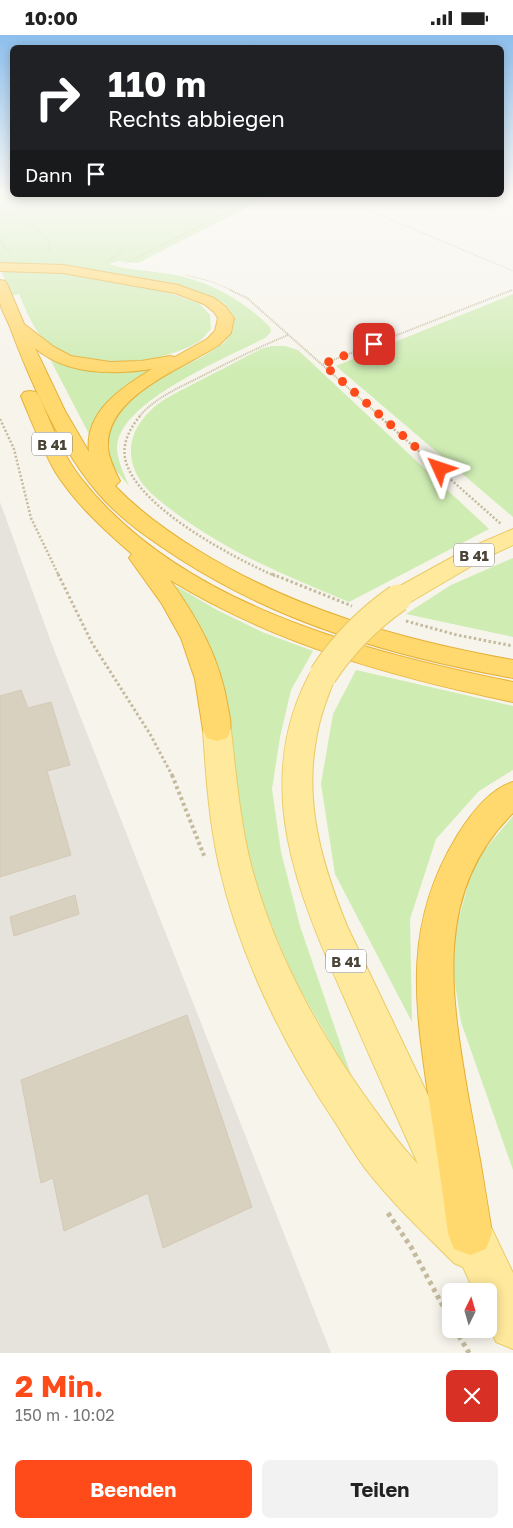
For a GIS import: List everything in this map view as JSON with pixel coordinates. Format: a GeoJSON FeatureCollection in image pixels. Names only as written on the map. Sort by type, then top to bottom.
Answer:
{"type":"FeatureCollection","features":[{"type":"Feature","properties":{"kind":"highway"},"geometry":{"type":"LineString","coordinates":[[0,267],[32,266],[69,270],[169,287],[202,297],[220,309],[226,318],[222,333],[207,347],[128,392],[105,417],[101,427],[98,447],[100,458],[118,501]]}},
{"type":"Feature","properties":{"kind":"highway","name":"B 41"},"geometry":{"type":"LineString","coordinates":[[0,285],[9,329],[58,458],[90,502],[125,536],[154,558],[200,587],[300,634],[414,671],[513,692]]}},
{"type":"Feature","properties":{"kind":"highway"},"geometry":{"type":"LineString","coordinates":[[9,329],[52,353],[69,360],[91,365],[117,367],[154,364],[186,356],[207,347]]}},
{"type":"Feature","properties":{"kind":"highway","name":"B 41"},"geometry":{"type":"LineString","coordinates":[[9,329],[78,451],[99,481],[138,519],[186,554],[216,571],[284,604],[363,634],[407,646],[513,669]]}},
{"type":"Feature","properties":{"kind":"highway"},"geometry":{"type":"LineString","coordinates":[[125,536],[182,614],[196,641],[210,683],[216,730]]}},
{"type":"Feature","properties":{"kind":"highway"},"geometry":{"type":"LineString","coordinates":[[476,1245],[435,1000],[436,940],[446,892],[458,860],[489,817],[513,794]]}},
{"type":"Feature","properties":{"kind":"main road","name":"B 41"},"geometry":{"type":"LineString","coordinates":[[476,1245],[332,931],[307,865],[297,805],[298,757],[307,713],[323,675],[352,635],[381,609],[399,608],[436,576],[511,537]]}},
{"type":"Feature","properties":{"kind":"main road"},"geometry":{"type":"LineString","coordinates":[[216,730],[223,803],[236,867],[261,946],[285,999],[332,1085],[383,1156],[422,1200],[476,1245],[513,1325]]}},
{"type":"Feature","properties":{"kind":"path"},"geometry":{"type":"LineString","coordinates":[[45,254],[44,255],[51,255]]}},
{"type":"Feature","properties":{"kind":"path"},"geometry":{"type":"LineString","coordinates":[[108,262],[118,254]]}},
{"type":"Feature","properties":{"kind":"path"},"geometry":{"type":"LineString","coordinates":[[132,266],[124,265],[147,254]]}},
{"type":"Feature","properties":{"kind":"path"},"geometry":{"type":"LineString","coordinates":[[471,254],[513,271]]}},
{"type":"Feature","properties":{"kind":"path"},"geometry":{"type":"LineString","coordinates":[[100,261],[116,263]]}},
{"type":"Feature","properties":{"kind":"path"},"geometry":{"type":"LineString","coordinates":[[179,273],[213,282],[247,298],[323,364],[511,537]]}},
{"type":"Feature","properties":{"kind":"path"},"geometry":{"type":"LineString","coordinates":[[323,364],[513,290]]}},
{"type":"Feature","properties":{"kind":"path"},"geometry":{"type":"LineString","coordinates":[[288,335],[257,347],[170,392],[145,409],[133,425],[125,442],[125,462],[135,481],[155,502],[193,531],[246,562],[361,609]]}},
{"type":"Feature","properties":{"kind":"path"},"geometry":{"type":"LineString","coordinates":[[399,608],[457,635],[513,646]]}},
{"type":"Feature","properties":{"kind":"path"},"geometry":{"type":"LineString","coordinates":[[461,1338],[469,1353]]}},
{"type":"Feature","properties":{"kind":"shaded area"},"geometry":{"type":"Polygon","coordinates":[[[0,502],[51,642],[331,1353],[0,1353],[0,502]]]}},
{"type":"Feature","properties":{"kind":"green space"},"geometry":{"type":"Polygon","coordinates":[[[0,254],[157,254],[138,263],[118,261],[109,264],[184,277],[211,286],[248,308],[270,327],[271,332],[265,338],[177,383],[154,398],[135,415],[122,432],[117,449],[129,486],[113,467],[106,446],[108,423],[143,387],[202,357],[224,343],[233,331],[235,317],[225,304],[207,294],[178,285],[92,270],[75,276],[170,293],[200,304],[210,315],[211,329],[200,341],[166,355],[128,362],[90,361],[72,357],[57,350],[43,339],[29,317],[19,294],[12,296],[0,268],[0,254]]]}},
{"type":"Feature","properties":{"kind":"green space"},"geometry":{"type":"Polygon","coordinates":[[[513,294],[513,517],[336,366],[513,294]]]}},
{"type":"Feature","properties":{"kind":"green space"},"geometry":{"type":"Polygon","coordinates":[[[271,346],[285,346],[298,350],[489,529],[349,602],[239,553],[197,528],[157,498],[140,480],[132,462],[131,445],[133,436],[142,420],[154,407],[172,395],[261,349],[271,346]]]}},
{"type":"Feature","properties":{"kind":"green space"},"geometry":{"type":"Polygon","coordinates":[[[48,355],[64,362],[171,364],[133,384],[112,399],[96,421],[90,436],[48,355]]]}},
{"type":"Feature","properties":{"kind":"green space"},"geometry":{"type":"Polygon","coordinates":[[[513,558],[513,637],[406,614],[451,585],[513,558]]]}},
{"type":"Feature","properties":{"kind":"green space"},"geometry":{"type":"Polygon","coordinates":[[[171,583],[217,610],[262,632],[313,651],[291,690],[280,737],[272,789],[281,852],[300,926],[353,1081],[294,979],[251,876],[217,664],[201,627],[171,583]]]}},
{"type":"Feature","properties":{"kind":"green space"},"geometry":{"type":"Polygon","coordinates":[[[356,670],[513,706],[513,770],[479,791],[436,839],[410,919],[412,1022],[335,874],[321,784],[333,714],[356,670]]]}},
{"type":"Feature","properties":{"kind":"green space"},"geometry":{"type":"Polygon","coordinates":[[[513,816],[513,1170],[461,1022],[450,952],[474,862],[513,816]]]}},
{"type":"Feature","properties":{"kind":"building"},"geometry":{"type":"Polygon","coordinates":[[[21,690],[28,708],[51,702],[70,765],[47,771],[71,855],[0,877],[0,696],[21,690]]]}},
{"type":"Feature","properties":{"kind":"building"},"geometry":{"type":"Polygon","coordinates":[[[75,895],[79,914],[14,936],[10,917],[75,895]]]}},
{"type":"Feature","properties":{"kind":"building"},"geometry":{"type":"Polygon","coordinates":[[[187,1015],[252,1207],[163,1248],[148,1193],[64,1231],[53,1178],[41,1183],[21,1080],[187,1015]]]}},
{"type":"Feature","properties":{"kind":"route"},"geometry":{"type":"LineString","coordinates":[[374,344],[323,364],[440,469]]}}]}
